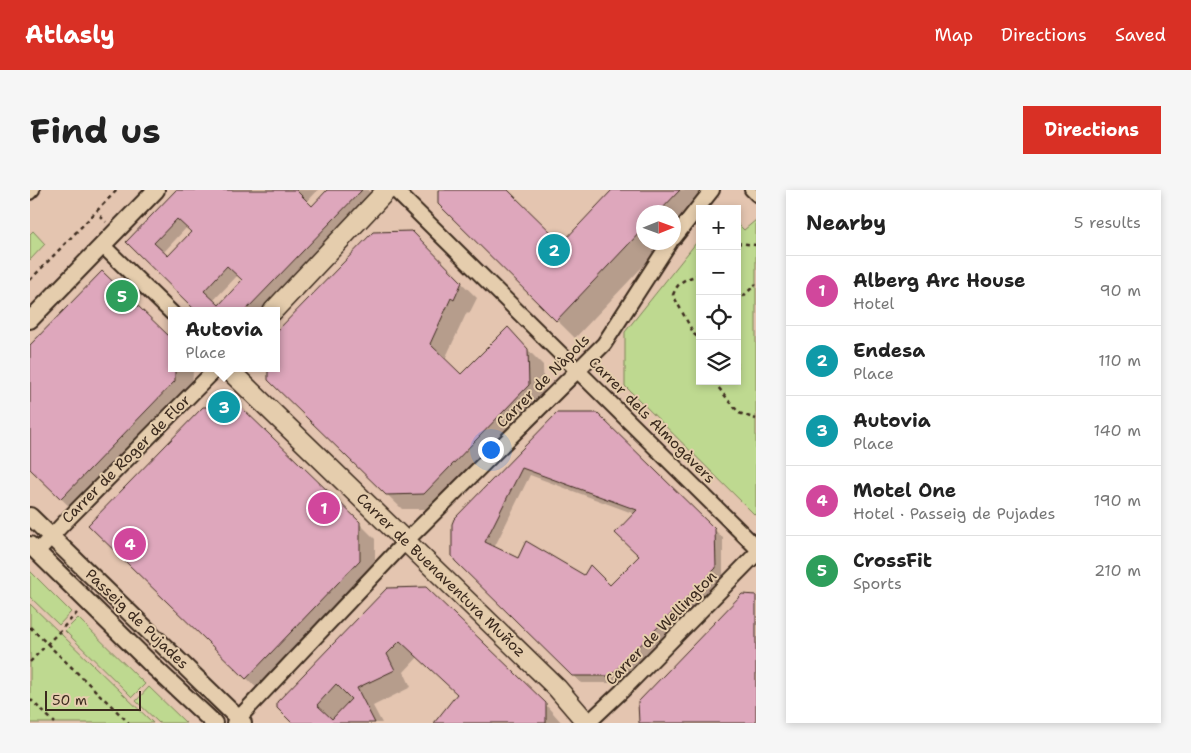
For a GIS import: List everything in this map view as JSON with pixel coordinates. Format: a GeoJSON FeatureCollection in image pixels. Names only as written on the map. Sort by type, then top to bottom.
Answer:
{"type":"FeatureCollection","features":[{"type":"Feature","properties":{"kind":"main road"},"geometry":{"type":"LineString","coordinates":[[277,307],[387,190]]}},
{"type":"Feature","properties":{"kind":"main road","name":"Carrer de Buenaventura Muñoz"},"geometry":{"type":"LineString","coordinates":[[231,372],[558,688],[588,723]]}},
{"type":"Feature","properties":{"kind":"street"},"geometry":{"type":"LineString","coordinates":[[30,194],[34,190]]}},
{"type":"Feature","properties":{"kind":"street"},"geometry":{"type":"LineString","coordinates":[[30,320],[156,190]]}},
{"type":"Feature","properties":{"kind":"street","name":"Carrer dels Almogàvers"},"geometry":{"type":"LineString","coordinates":[[395,190],[756,548]]}},
{"type":"Feature","properties":{"kind":"street"},"geometry":{"type":"LineString","coordinates":[[681,229],[712,190]]}},
{"type":"Feature","properties":{"kind":"street"},"geometry":{"type":"LineString","coordinates":[[750,190],[756,196]]}},
{"type":"Feature","properties":{"kind":"street"},"geometry":{"type":"LineString","coordinates":[[102,245],[168,309]]}},
{"type":"Feature","properties":{"kind":"street","name":"Carrer de Nàpols"},"geometry":{"type":"LineString","coordinates":[[238,721],[406,541],[604,344],[665,250]]}},
{"type":"Feature","properties":{"kind":"street","name":"Carrer de Roger de Flor"},"geometry":{"type":"LineString","coordinates":[[34,548],[51,536],[213,372]]}},
{"type":"Feature","properties":{"kind":"street","name":"Passeig de Pujades"},"geometry":{"type":"LineString","coordinates":[[30,516],[238,721]]}},
{"type":"Feature","properties":{"kind":"street","name":"Passeig de Pujades"},"geometry":{"type":"LineString","coordinates":[[34,548],[156,669],[214,723]]}},
{"type":"Feature","properties":{"kind":"street","name":"Carrer de Wellington"},"geometry":{"type":"LineString","coordinates":[[588,723],[622,691],[756,554]]}},
{"type":"Feature","properties":{"kind":"path"},"geometry":{"type":"LineString","coordinates":[[30,280],[117,190]]}},
{"type":"Feature","properties":{"kind":"path"},"geometry":{"type":"LineString","coordinates":[[100,216],[108,224]]}},
{"type":"Feature","properties":{"kind":"path"},"geometry":{"type":"LineString","coordinates":[[741,243],[756,245]]}},
{"type":"Feature","properties":{"kind":"path"},"geometry":{"type":"LineString","coordinates":[[696,275],[686,278],[676,286],[673,295],[696,336]]}},
{"type":"Feature","properties":{"kind":"path"},"geometry":{"type":"LineString","coordinates":[[741,298],[756,284]]}},
{"type":"Feature","properties":{"kind":"path"},"geometry":{"type":"LineString","coordinates":[[717,385],[739,413],[756,419]]}},
{"type":"Feature","properties":{"kind":"path"},"geometry":{"type":"LineString","coordinates":[[30,662],[77,613]]}},
{"type":"Feature","properties":{"kind":"path"},"geometry":{"type":"LineString","coordinates":[[30,627],[129,723]]}},
{"type":"Feature","properties":{"kind":"path"},"geometry":{"type":"LineString","coordinates":[[30,698],[55,723]]}},
{"type":"Feature","properties":{"kind":"green space"},"geometry":{"type":"Polygon","coordinates":[[[756,220],[756,516],[625,386],[625,332],[696,243],[696,385],[741,385],[741,227],[744,230],[756,220]]]}},
{"type":"Feature","properties":{"kind":"green space"},"geometry":{"type":"Polygon","coordinates":[[[33,231],[45,244],[30,260],[30,234],[33,231]]]}},
{"type":"Feature","properties":{"kind":"green space"},"geometry":{"type":"Polygon","coordinates":[[[30,571],[71,612],[59,625],[30,597],[30,571]]]}},
{"type":"Feature","properties":{"kind":"green space"},"geometry":{"type":"Polygon","coordinates":[[[30,604],[153,723],[30,723],[30,604]]]}},
{"type":"Feature","properties":{"kind":"green space"},"geometry":{"type":"Polygon","coordinates":[[[78,618],[145,684],[132,697],[65,631],[78,618]]]}},
{"type":"Feature","properties":{"kind":"green space"},"geometry":{"type":"Polygon","coordinates":[[[149,687],[186,723],[159,723],[136,701],[149,687]]]}},
{"type":"Feature","properties":{"kind":"building"},"geometry":{"type":"Polygon","coordinates":[[[176,190],[296,190],[312,206],[327,190],[362,190],[249,307],[192,307],[126,242],[176,190]],[[177,219],[154,243],[168,256],[191,232],[177,219]],[[227,266],[204,291],[219,305],[242,280],[227,266]]]}},
{"type":"Feature","properties":{"kind":"building"},"geometry":{"type":"Polygon","coordinates":[[[438,190],[508,190],[562,243],[612,190],[680,190],[666,205],[636,205],[636,236],[556,321],[438,204],[438,190]]]}},
{"type":"Feature","properties":{"kind":"building"},"geometry":{"type":"Polygon","coordinates":[[[412,231],[462,282],[454,300],[451,298],[430,344],[461,374],[508,327],[528,349],[529,385],[424,494],[386,495],[268,380],[268,372],[280,372],[280,328],[373,232],[412,231]]]}},
{"type":"Feature","properties":{"kind":"building"},"geometry":{"type":"Polygon","coordinates":[[[102,271],[168,335],[168,372],[175,372],[175,381],[61,499],[30,469],[30,345],[102,271]]]}},
{"type":"Feature","properties":{"kind":"building"},"geometry":{"type":"Polygon","coordinates":[[[203,407],[241,407],[360,522],[360,560],[246,679],[88,525],[203,407]]]}},
{"type":"Feature","properties":{"kind":"building"},"geometry":{"type":"Polygon","coordinates":[[[557,413],[597,413],[715,529],[716,568],[613,673],[607,676],[572,676],[455,561],[452,556],[452,524],[454,519],[557,413]],[[522,468],[485,542],[518,558],[526,541],[584,575],[590,565],[610,585],[639,556],[615,533],[637,510],[522,468]]]}},
{"type":"Feature","properties":{"kind":"building"},"geometry":{"type":"Polygon","coordinates":[[[426,587],[546,703],[546,723],[434,723],[457,694],[400,641],[387,654],[395,670],[357,688],[375,723],[292,723],[277,708],[277,702],[387,588],[426,587]],[[336,684],[317,705],[332,719],[351,699],[336,684]]]}},
{"type":"Feature","properties":{"kind":"building"},"geometry":{"type":"Polygon","coordinates":[[[742,594],[756,595],[756,723],[639,723],[638,702],[742,594]]]}},
{"type":"Feature","properties":{"kind":"place","name":"Endesa"},"geometry":{"type":"Point","coordinates":[554,250]}},
{"type":"Feature","properties":{"kind":"place","name":"CrossFit"},"geometry":{"type":"Point","coordinates":[122,296]}},
{"type":"Feature","properties":{"kind":"place","name":"Autovia"},"geometry":{"type":"Point","coordinates":[224,407]}},
{"type":"Feature","properties":{"kind":"place","name":"Alberg Arc House"},"geometry":{"type":"Point","coordinates":[324,508]}},
{"type":"Feature","properties":{"kind":"place","name":"Motel One"},"geometry":{"type":"Point","coordinates":[130,544]}}]}
